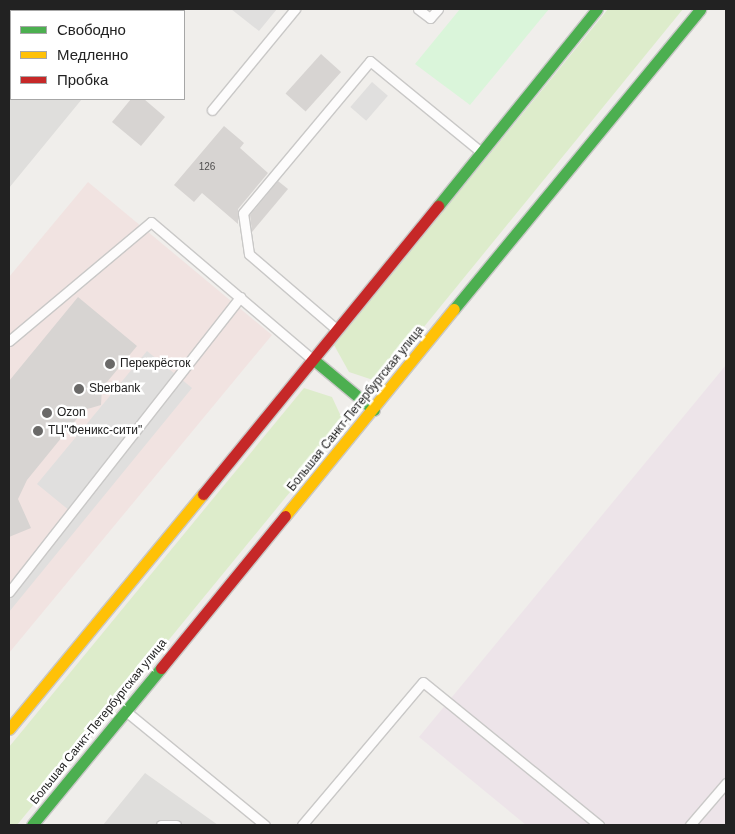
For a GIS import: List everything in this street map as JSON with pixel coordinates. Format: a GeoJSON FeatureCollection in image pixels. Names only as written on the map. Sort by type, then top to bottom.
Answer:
{"type":"FeatureCollection","features":[{"type":"Feature","properties":{"kind":"main road"},"geometry":{"type":"LineString","coordinates":[[9,729],[314,360],[597,9]]}},
{"type":"Feature","properties":{"kind":"main road","name":"Большая Санкт-Петербургская улица"},"geometry":{"type":"LineString","coordinates":[[32,825],[374,410],[700,9]]}},
{"type":"Feature","properties":{"kind":"main road"},"geometry":{"type":"LineString","coordinates":[[314,360],[374,410]]}},
{"type":"Feature","properties":{"kind":"lane"},"geometry":{"type":"LineString","coordinates":[[212,110],[295,9]]}},
{"type":"Feature","properties":{"kind":"lane"},"geometry":{"type":"LineString","coordinates":[[418,9],[430,18],[438,9]]}},
{"type":"Feature","properties":{"kind":"lane"},"geometry":{"type":"LineString","coordinates":[[337,330],[249,254],[244,213],[370,61],[481,152]]}},
{"type":"Feature","properties":{"kind":"lane"},"geometry":{"type":"LineString","coordinates":[[9,341],[150,222],[314,360]]}},
{"type":"Feature","properties":{"kind":"lane"},"geometry":{"type":"LineString","coordinates":[[9,592],[240,296]]}},
{"type":"Feature","properties":{"kind":"lane"},"geometry":{"type":"LineString","coordinates":[[302,825],[423,682],[599,825]]}},
{"type":"Feature","properties":{"kind":"lane"},"geometry":{"type":"LineString","coordinates":[[126,711],[265,825]]}},
{"type":"Feature","properties":{"kind":"lane"},"geometry":{"type":"LineString","coordinates":[[690,825],[726,783]]}},
{"type":"Feature","properties":{"kind":"lane"},"geometry":{"type":"LineString","coordinates":[[160,825],[176,825]]}},
{"type":"Feature","properties":{"kind":"shaded area"},"geometry":{"type":"Polygon","coordinates":[[[9,9],[156,9],[10,10],[10,100],[81,100],[9,188],[9,9]]]}},
{"type":"Feature","properties":{"kind":"shaded area"},"geometry":{"type":"Polygon","coordinates":[[[231,9],[277,9],[259,31],[231,9]]]}},
{"type":"Feature","properties":{"kind":"shaded area"},"geometry":{"type":"Polygon","coordinates":[[[372,82],[388,96],[366,121],[350,107],[372,82]]]}},
{"type":"Feature","properties":{"kind":"shaded area"},"geometry":{"type":"Polygon","coordinates":[[[88,182],[272,335],[9,653],[9,277],[88,182]]]}},
{"type":"Feature","properties":{"kind":"shaded area"},"geometry":{"type":"Polygon","coordinates":[[[147,351],[192,388],[9,612],[9,586],[70,511],[37,484],[147,351]]]}},
{"type":"Feature","properties":{"kind":"shaded area"},"geometry":{"type":"Polygon","coordinates":[[[726,365],[726,825],[526,825],[419,737],[726,365]]]}},
{"type":"Feature","properties":{"kind":"shaded area"},"geometry":{"type":"Polygon","coordinates":[[[145,773],[218,825],[103,825],[145,773]]]}},
{"type":"Feature","properties":{"kind":"green space"},"geometry":{"type":"Polygon","coordinates":[[[460,9],[549,9],[470,105],[415,64],[460,9]]]}},
{"type":"Feature","properties":{"kind":"green space"},"geometry":{"type":"Polygon","coordinates":[[[608,9],[683,9],[379,382],[349,372],[334,345],[608,9]]]}},
{"type":"Feature","properties":{"kind":"green space"},"geometry":{"type":"Polygon","coordinates":[[[304,388],[332,397],[345,425],[17,825],[9,825],[9,747],[304,388]]]}},
{"type":"Feature","properties":{"kind":"building"},"geometry":{"type":"Polygon","coordinates":[[[321,54],[341,72],[306,111],[286,93],[321,54]]]}},
{"type":"Feature","properties":{"kind":"building"},"geometry":{"type":"Polygon","coordinates":[[[130,100],[145,100],[165,117],[141,146],[112,122],[130,100]]]}},
{"type":"Feature","properties":{"kind":"building"},"geometry":{"type":"Polygon","coordinates":[[[224,126],[244,143],[240,148],[268,173],[238,209],[238,224],[202,193],[194,202],[174,185],[224,126]]]}},
{"type":"Feature","properties":{"kind":"building"},"geometry":{"type":"Polygon","coordinates":[[[278,181],[288,189],[252,232],[250,215],[278,181]]]}},
{"type":"Feature","properties":{"kind":"building","name":"ТЦ\"Феникс-сити\""},"geometry":{"type":"Polygon","coordinates":[[[78,297],[137,346],[102,388],[101,405],[84,410],[27,480],[18,499],[31,528],[9,537],[9,381],[78,297]]]}},
{"type":"Feature","properties":{"kind":"traffic: fast"},"geometry":{"type":"LineString","coordinates":[[438,206],[597,9]]}},
{"type":"Feature","properties":{"kind":"traffic: fast"},"geometry":{"type":"LineString","coordinates":[[454,309],[700,9]]}},
{"type":"Feature","properties":{"kind":"traffic: fast"},"geometry":{"type":"LineString","coordinates":[[314,360],[374,410]]}},
{"type":"Feature","properties":{"kind":"traffic: fast"},"geometry":{"type":"LineString","coordinates":[[32,825],[161,668]]}},
{"type":"Feature","properties":{"kind":"traffic: slow"},"geometry":{"type":"LineString","coordinates":[[285,516],[454,309]]}},
{"type":"Feature","properties":{"kind":"traffic: slow"},"geometry":{"type":"LineString","coordinates":[[9,729],[203,494]]}},
{"type":"Feature","properties":{"kind":"traffic: jam"},"geometry":{"type":"LineString","coordinates":[[203,494],[438,206]]}},
{"type":"Feature","properties":{"kind":"traffic: jam"},"geometry":{"type":"LineString","coordinates":[[161,668],[285,516]]}},
{"type":"Feature","properties":{"kind":"place","name":"Перекрёсток"},"geometry":{"type":"Point","coordinates":[110,364]}},
{"type":"Feature","properties":{"kind":"place","name":"Sberbank"},"geometry":{"type":"Point","coordinates":[79,389]}},
{"type":"Feature","properties":{"kind":"place","name":"Ozon"},"geometry":{"type":"Point","coordinates":[47,413]}},
{"type":"Feature","properties":{"kind":"place","name":"ТЦ\"Феникс-сити\""},"geometry":{"type":"Point","coordinates":[38,431]}}]}
